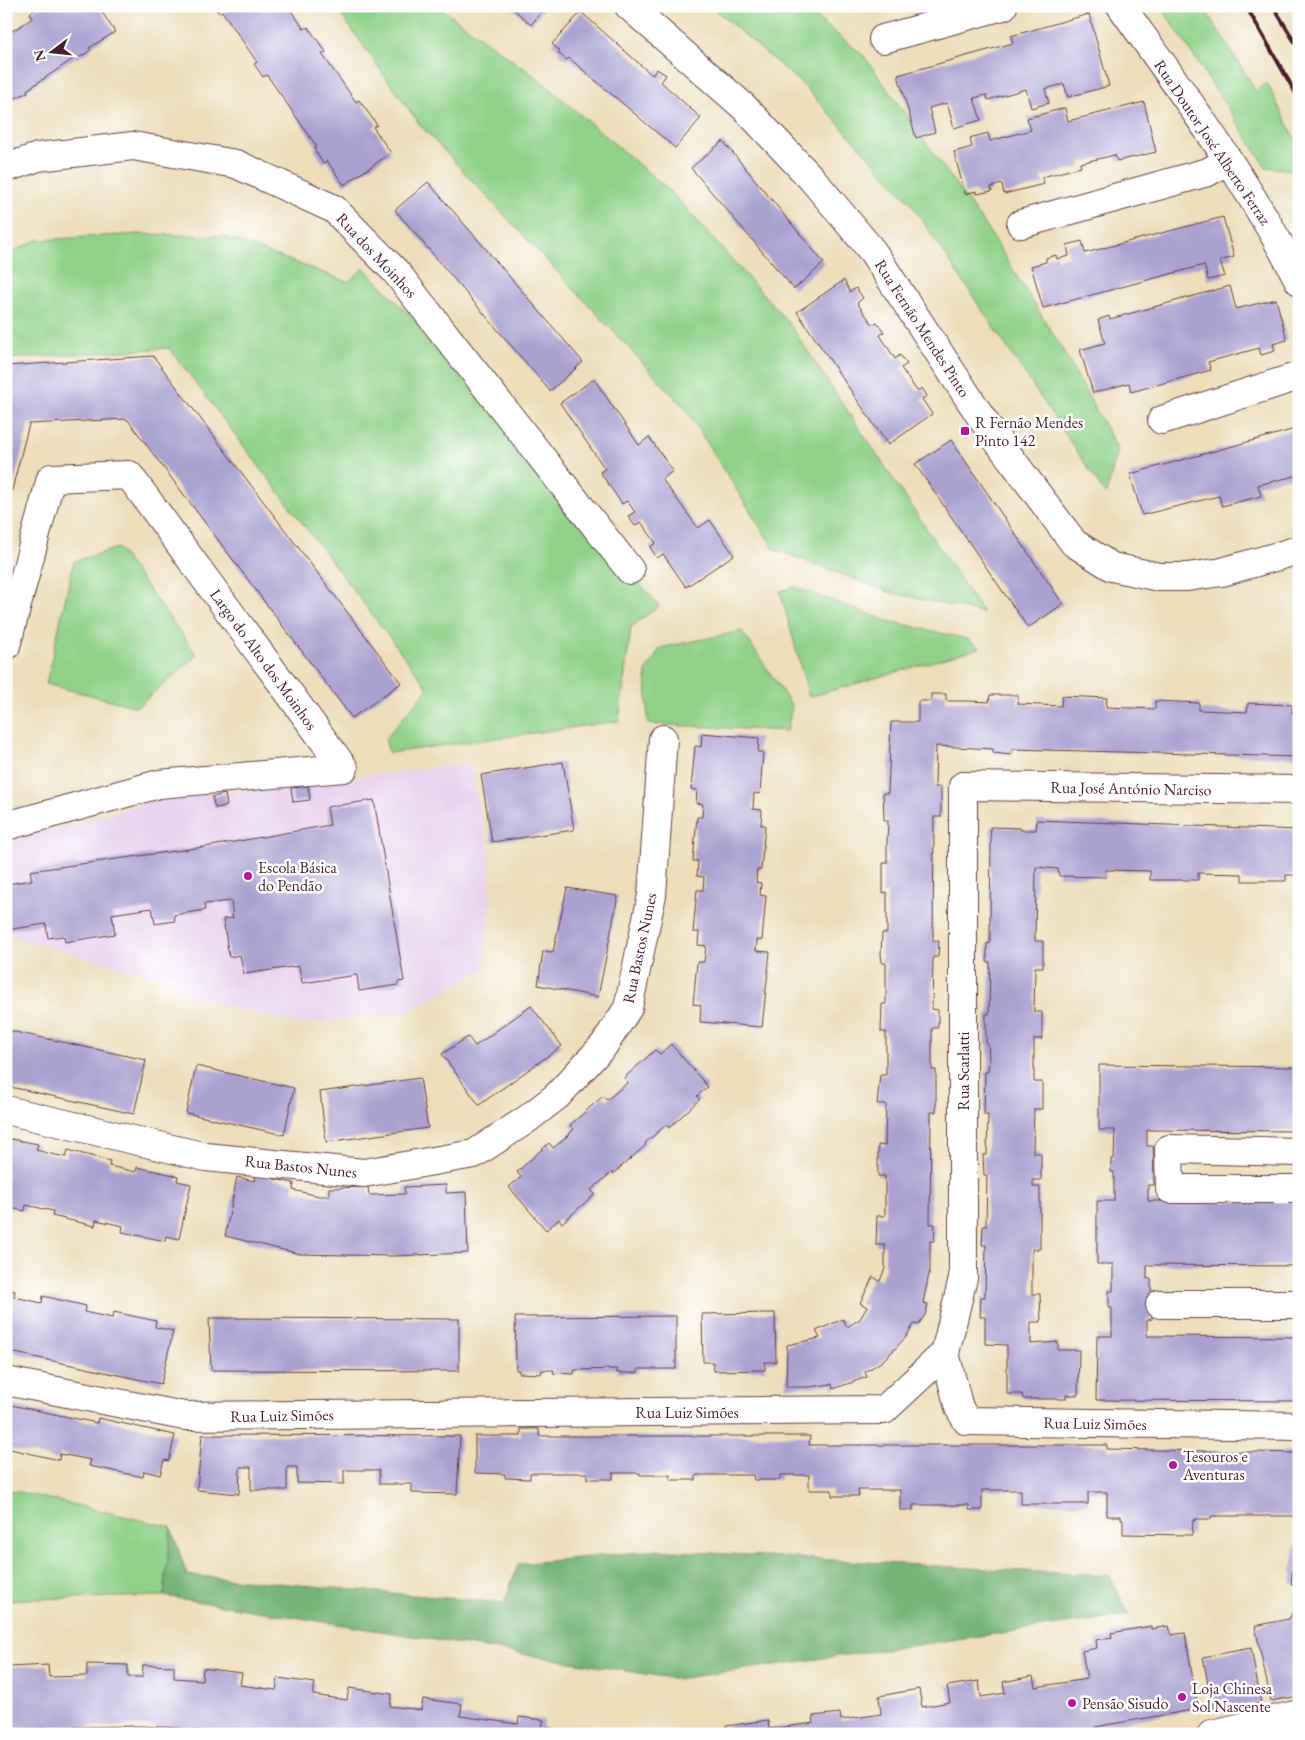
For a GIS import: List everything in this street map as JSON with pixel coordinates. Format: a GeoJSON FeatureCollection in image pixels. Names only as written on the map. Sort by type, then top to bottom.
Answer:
{"type":"FeatureCollection","features":[{"type":"Feature","properties":{"kind":"street","name":"Rua Fernão Mendes Pinto"},"geometry":{"type":"LineString","coordinates":[[629,6],[744,107],[812,179],[873,252],[991,432],[1074,543],[1112,567],[1159,577],[1187,577],[1222,572],[1299,550]]}},
{"type":"Feature","properties":{"kind":"street"},"geometry":{"type":"LineString","coordinates":[[883,39],[1003,6]]}},
{"type":"Feature","properties":{"kind":"street","name":"Rua Doutor José Alberto Ferraz"},"geometry":{"type":"LineString","coordinates":[[1121,6],[1277,238],[1299,281]]}},
{"type":"Feature","properties":{"kind":"street","name":"Rua dos Moinhos"},"geometry":{"type":"LineString","coordinates":[[6,168],[38,157],[133,146],[236,164],[334,209],[396,272],[630,570]]}},
{"type":"Feature","properties":{"kind":"street"},"geometry":{"type":"LineString","coordinates":[[1021,224],[1208,172],[1227,161]]}},
{"type":"Feature","properties":{"kind":"street"},"geometry":{"type":"LineString","coordinates":[[1162,420],[1299,376]]}},
{"type":"Feature","properties":{"kind":"street","name":"Largo do Alto dos Moinhos"},"geometry":{"type":"LineString","coordinates":[[6,646],[50,478],[129,475],[344,768],[159,784],[6,826]]}},
{"type":"Feature","properties":{"kind":"street","name":"Rua Bastos Nunes"},"geometry":{"type":"LineString","coordinates":[[6,1110],[206,1157],[364,1173],[474,1154],[526,1120],[557,1096],[604,1044],[628,1008],[652,895],[663,739]]}},
{"type":"Feature","properties":{"kind":"street","name":"Rua José António Narciso"},"geometry":{"type":"LineString","coordinates":[[963,786],[1299,790]]}},
{"type":"Feature","properties":{"kind":"street","name":"Rua Scarlatti"},"geometry":{"type":"LineString","coordinates":[[945,1354],[963,1278],[963,786]]}},
{"type":"Feature","properties":{"kind":"street"},"geometry":{"type":"LineString","coordinates":[[1299,1152],[1169,1149],[1170,1189],[1299,1189]]}},
{"type":"Feature","properties":{"kind":"street"},"geometry":{"type":"LineString","coordinates":[[1160,1304],[1299,1304]]}},
{"type":"Feature","properties":{"kind":"street","name":"Rua Luiz Simões"},"geometry":{"type":"LineString","coordinates":[[6,1381],[184,1416],[884,1410],[945,1354],[959,1408],[966,1421],[1299,1426]]}},
{"type":"Feature","properties":{"kind":"street"},"geometry":{"type":"LineString","coordinates":[[1212,1734],[1299,1714]]}},
{"type":"Feature","properties":{"kind":"shaded area","name":"Escola Básica do Pendão"},"geometry":{"type":"Polygon","coordinates":[[[469,764],[489,851],[491,901],[483,970],[405,1012],[300,1025],[181,993],[171,981],[6,935],[6,844],[154,800],[469,764]]]}},
{"type":"Feature","properties":{"kind":"green space"},"geometry":{"type":"Polygon","coordinates":[[[335,6],[438,6],[540,80],[672,193],[788,322],[983,613],[889,592],[774,549],[685,408],[420,125],[335,6]]]}},
{"type":"Feature","properties":{"kind":"green space"},"geometry":{"type":"Polygon","coordinates":[[[711,6],[802,6],[864,56],[987,228],[1061,347],[1118,450],[1106,495],[910,202],[803,85],[711,6]]]}},
{"type":"Feature","properties":{"kind":"green space"},"geometry":{"type":"Polygon","coordinates":[[[1160,6],[1203,6],[1256,91],[1267,83],[1299,147],[1299,171],[1266,167],[1160,6]]]}},
{"type":"Feature","properties":{"kind":"green space"},"geometry":{"type":"Polygon","coordinates":[[[139,234],[223,236],[348,282],[364,268],[429,335],[659,606],[631,627],[619,721],[389,753],[385,739],[428,688],[169,348],[6,359],[6,255],[37,240],[139,234]]]}},
{"type":"Feature","properties":{"kind":"green space"},"geometry":{"type":"Polygon","coordinates":[[[118,548],[197,655],[137,707],[46,684],[74,561],[118,548]]]}},
{"type":"Feature","properties":{"kind":"green space"},"geometry":{"type":"Polygon","coordinates":[[[795,587],[884,620],[967,639],[980,648],[809,697],[780,591],[795,587]]]}},
{"type":"Feature","properties":{"kind":"green space"},"geometry":{"type":"Polygon","coordinates":[[[742,631],[792,706],[787,731],[648,724],[646,672],[660,648],[742,631]]]}},
{"type":"Feature","properties":{"kind":"green space"},"geometry":{"type":"Polygon","coordinates":[[[6,1489],[171,1527],[164,1596],[28,1599],[6,1602],[6,1489]]]}},
{"type":"Feature","properties":{"kind":"green space"},"geometry":{"type":"Polygon","coordinates":[[[171,1527],[187,1575],[504,1603],[518,1564],[659,1550],[1110,1576],[1129,1615],[676,1679],[164,1596],[171,1527]]]}},
{"type":"Feature","properties":{"kind":"building"},"geometry":{"type":"Polygon","coordinates":[[[40,6],[98,6],[115,32],[89,48],[91,50],[77,59],[76,57],[27,90],[28,92],[6,103],[6,35],[33,18],[30,13],[40,6]]]}},
{"type":"Feature","properties":{"kind":"building"},"geometry":{"type":"Polygon","coordinates":[[[214,6],[288,6],[304,29],[308,27],[326,52],[322,54],[356,102],[359,100],[377,125],[373,127],[391,153],[344,185],[327,161],[323,163],[314,149],[317,147],[267,75],[263,77],[254,64],[257,62],[222,11],[219,13],[214,6]]]}},
{"type":"Feature","properties":{"kind":"building"},"geometry":{"type":"Polygon","coordinates":[[[510,6],[546,6],[531,25],[510,6]]]}},
{"type":"Feature","properties":{"kind":"building"},"geometry":{"type":"Polygon","coordinates":[[[824,6],[841,6],[841,7],[826,11],[824,6]]]}},
{"type":"Feature","properties":{"kind":"building"},"geometry":{"type":"Polygon","coordinates":[[[581,12],[652,75],[657,69],[666,75],[661,82],[701,118],[675,148],[569,58],[567,60],[558,53],[560,51],[552,44],[581,12]]]}},
{"type":"Feature","properties":{"kind":"building"},"geometry":{"type":"Polygon","coordinates":[[[1089,14],[1109,86],[1068,97],[1064,84],[1045,89],[1049,103],[1031,108],[1026,89],[988,100],[986,95],[974,98],[981,120],[954,128],[947,103],[929,108],[935,132],[916,138],[898,75],[1013,43],[1011,36],[1089,14]]]}},
{"type":"Feature","properties":{"kind":"building"},"geometry":{"type":"Polygon","coordinates":[[[1144,102],[1156,152],[1117,161],[1115,155],[1080,163],[1081,167],[1042,177],[1044,184],[1004,194],[1002,184],[991,187],[992,191],[977,194],[976,191],[965,194],[954,152],[972,147],[970,138],[988,133],[990,141],[1031,130],[1027,118],[1065,108],[1068,121],[1144,102]]]}},
{"type":"Feature","properties":{"kind":"building"},"geometry":{"type":"Polygon","coordinates":[[[723,141],[824,263],[794,289],[691,168],[723,141]]]}},
{"type":"Feature","properties":{"kind":"building"},"geometry":{"type":"Polygon","coordinates":[[[428,182],[583,362],[550,391],[395,210],[428,182]]]}},
{"type":"Feature","properties":{"kind":"building"},"geometry":{"type":"Polygon","coordinates":[[[1223,217],[1234,257],[1220,261],[1225,276],[1208,280],[1204,265],[1043,308],[1031,266],[1046,262],[1046,258],[1056,255],[1057,259],[1069,256],[1067,245],[1082,241],[1085,253],[1223,217]]]}},
{"type":"Feature","properties":{"kind":"building"},"geometry":{"type":"Polygon","coordinates":[[[844,280],[850,292],[856,288],[863,298],[857,303],[873,325],[877,322],[884,332],[880,335],[895,359],[900,355],[907,364],[901,368],[917,391],[922,388],[927,396],[922,399],[932,414],[888,445],[797,312],[844,280]]]}},
{"type":"Feature","properties":{"kind":"building"},"geometry":{"type":"Polygon","coordinates":[[[1230,286],[1236,309],[1276,299],[1287,340],[1273,344],[1275,351],[1261,355],[1259,348],[1208,362],[1211,370],[1131,392],[1129,383],[1093,393],[1080,350],[1105,343],[1098,320],[1109,316],[1110,319],[1230,286]]]}},
{"type":"Feature","properties":{"kind":"building"},"geometry":{"type":"Polygon","coordinates":[[[153,356],[401,683],[352,718],[127,419],[29,424],[6,513],[6,366],[153,356]]]}},
{"type":"Feature","properties":{"kind":"building"},"geometry":{"type":"Polygon","coordinates":[[[594,379],[639,445],[649,437],[673,471],[662,479],[698,528],[710,520],[734,555],[686,587],[663,554],[657,558],[650,547],[656,543],[641,522],[635,526],[628,516],[635,512],[627,501],[622,504],[600,472],[605,469],[560,403],[594,379]]]}},
{"type":"Feature","properties":{"kind":"building"},"geometry":{"type":"Polygon","coordinates":[[[1299,428],[1299,487],[1295,476],[1258,485],[1261,496],[1222,506],[1219,496],[1142,515],[1130,474],[1299,428]]]}},
{"type":"Feature","properties":{"kind":"building"},"geometry":{"type":"Polygon","coordinates":[[[951,440],[1063,604],[1028,628],[915,464],[951,440]]]}},
{"type":"Feature","properties":{"kind":"building"},"geometry":{"type":"Polygon","coordinates":[[[931,694],[946,694],[946,701],[989,702],[990,695],[1018,695],[1018,704],[1061,706],[1062,696],[1107,698],[1106,707],[1155,709],[1155,701],[1199,703],[1199,710],[1247,712],[1248,703],[1292,705],[1292,713],[1299,713],[1299,757],[1012,749],[1012,755],[993,753],[993,749],[936,746],[935,787],[941,787],[941,817],[934,817],[933,941],[939,941],[938,957],[933,957],[932,1009],[938,1010],[938,1028],[932,1028],[932,1070],[936,1070],[936,1112],[931,1112],[930,1224],[935,1224],[934,1241],[930,1241],[930,1269],[923,1303],[928,1304],[925,1315],[918,1325],[914,1324],[906,1337],[893,1351],[881,1362],[865,1372],[867,1377],[833,1389],[832,1384],[786,1387],[787,1345],[820,1338],[816,1331],[843,1319],[847,1327],[860,1319],[867,1307],[860,1303],[873,1277],[880,1281],[885,1268],[885,1245],[876,1245],[877,1216],[885,1216],[885,1176],[878,1176],[878,1145],[885,1146],[886,1104],[877,1104],[880,1075],[886,1075],[886,1032],[881,1032],[882,1004],[886,1004],[886,963],[882,963],[881,954],[882,933],[887,933],[887,892],[883,893],[883,863],[887,863],[888,820],[884,820],[883,793],[888,793],[891,722],[918,722],[918,701],[931,701],[931,694]]]}},
{"type":"Feature","properties":{"kind":"building"},"geometry":{"type":"Polygon","coordinates":[[[702,733],[759,738],[758,752],[763,752],[760,794],[754,793],[753,809],[762,810],[761,825],[765,825],[761,870],[757,870],[756,882],[761,883],[760,895],[766,896],[762,940],[757,940],[756,951],[770,952],[762,1027],[700,1022],[701,1005],[693,1004],[697,962],[704,962],[706,946],[698,945],[699,932],[693,932],[697,890],[703,890],[704,877],[697,876],[698,861],[693,861],[697,817],[702,817],[703,804],[696,803],[697,790],[691,789],[695,746],[701,747],[702,733]]]}},
{"type":"Feature","properties":{"kind":"building"},"geometry":{"type":"Polygon","coordinates":[[[563,762],[574,830],[492,842],[481,775],[563,762]]]}},
{"type":"Feature","properties":{"kind":"building"},"geometry":{"type":"Polygon","coordinates":[[[308,786],[310,800],[293,802],[291,788],[308,786]]]}},
{"type":"Feature","properties":{"kind":"building"},"geometry":{"type":"Polygon","coordinates":[[[225,794],[227,806],[215,808],[212,797],[225,794]]]}},
{"type":"Feature","properties":{"kind":"building"},"geometry":{"type":"Polygon","coordinates":[[[374,800],[404,981],[398,982],[398,985],[359,991],[357,975],[302,983],[299,966],[244,974],[240,955],[229,957],[223,919],[233,918],[231,901],[204,904],[205,910],[174,915],[175,921],[155,924],[152,908],[112,914],[115,934],[65,942],[64,936],[48,938],[46,924],[6,930],[6,884],[32,880],[30,871],[211,846],[330,825],[327,807],[374,800]]]}},
{"type":"Feature","properties":{"kind":"building"},"geometry":{"type":"Polygon","coordinates":[[[1037,820],[1299,830],[1299,875],[1286,875],[1286,881],[1242,881],[1242,874],[1198,873],[1198,880],[1150,880],[1150,871],[1105,870],[1106,877],[1059,876],[1058,869],[1036,867],[1035,941],[1043,941],[1043,967],[1035,967],[1034,1012],[1042,1012],[1042,1039],[1034,1039],[1034,1082],[1042,1082],[1042,1109],[1034,1109],[1033,1153],[1041,1153],[1041,1180],[1033,1180],[1033,1187],[1040,1187],[1040,1249],[1032,1249],[1032,1294],[1040,1294],[1041,1322],[1031,1322],[1031,1344],[1058,1342],[1058,1350],[1079,1350],[1078,1395],[1066,1395],[1066,1399],[1023,1399],[1022,1394],[1007,1394],[1007,1345],[985,1344],[985,1317],[980,1317],[981,1297],[985,1297],[986,1245],[982,1245],[983,1226],[986,1226],[987,1175],[984,1175],[983,1155],[987,1155],[988,1115],[984,1115],[985,1072],[988,1072],[989,1059],[988,1044],[986,1044],[986,1014],[989,1014],[990,962],[987,962],[987,943],[990,944],[990,827],[1036,830],[1037,820]]]}},
{"type":"Feature","properties":{"kind":"building"},"geometry":{"type":"Polygon","coordinates":[[[567,888],[618,896],[598,997],[538,985],[543,951],[553,952],[567,888]]]}},
{"type":"Feature","properties":{"kind":"building"},"geometry":{"type":"Polygon","coordinates":[[[531,1006],[562,1046],[479,1105],[442,1054],[468,1037],[475,1046],[531,1006]]]}},
{"type":"Feature","properties":{"kind":"building"},"geometry":{"type":"Polygon","coordinates":[[[6,1030],[146,1060],[134,1114],[6,1086],[6,1030]]]}},
{"type":"Feature","properties":{"kind":"building"},"geometry":{"type":"Polygon","coordinates":[[[671,1044],[708,1087],[697,1096],[700,1099],[669,1128],[666,1125],[613,1174],[612,1172],[591,1190],[595,1194],[562,1223],[559,1219],[546,1230],[509,1187],[521,1177],[517,1172],[549,1143],[553,1148],[564,1139],[574,1129],[570,1125],[603,1096],[607,1100],[628,1082],[624,1078],[655,1050],[660,1054],[671,1044]]]}},
{"type":"Feature","properties":{"kind":"building"},"geometry":{"type":"Polygon","coordinates":[[[1099,1065],[1299,1067],[1299,1131],[1147,1130],[1147,1146],[1153,1146],[1154,1185],[1148,1185],[1148,1201],[1299,1202],[1299,1266],[1147,1265],[1147,1279],[1151,1279],[1152,1319],[1147,1320],[1147,1336],[1299,1337],[1299,1401],[1096,1400],[1097,1336],[1112,1336],[1112,1308],[1109,1308],[1109,1291],[1113,1291],[1113,1264],[1097,1264],[1097,1201],[1114,1201],[1114,1172],[1111,1172],[1111,1159],[1114,1159],[1115,1130],[1099,1130],[1099,1065]]]}},
{"type":"Feature","properties":{"kind":"building"},"geometry":{"type":"Polygon","coordinates":[[[196,1066],[294,1088],[284,1135],[186,1113],[196,1066]]]}},
{"type":"Feature","properties":{"kind":"building"},"geometry":{"type":"Polygon","coordinates":[[[420,1078],[428,1128],[326,1142],[320,1092],[420,1078]]]}},
{"type":"Feature","properties":{"kind":"building"},"geometry":{"type":"Polygon","coordinates":[[[6,1138],[38,1144],[36,1150],[51,1154],[66,1157],[68,1150],[110,1161],[109,1166],[136,1172],[137,1167],[178,1176],[177,1181],[191,1184],[179,1239],[166,1236],[165,1241],[122,1232],[123,1226],[96,1220],[95,1226],[52,1216],[53,1211],[26,1205],[25,1211],[6,1207],[6,1138]]]}},
{"type":"Feature","properties":{"kind":"building"},"geometry":{"type":"Polygon","coordinates":[[[255,1175],[294,1183],[293,1190],[319,1196],[329,1196],[329,1188],[368,1187],[369,1195],[405,1194],[404,1187],[446,1185],[446,1193],[466,1192],[468,1253],[392,1256],[300,1254],[225,1236],[237,1177],[254,1181],[255,1175]]]}},
{"type":"Feature","properties":{"kind":"building"},"geometry":{"type":"Polygon","coordinates":[[[6,1289],[15,1291],[14,1297],[42,1303],[43,1296],[86,1306],[84,1312],[113,1318],[114,1312],[156,1321],[155,1327],[173,1331],[161,1384],[6,1351],[6,1289]]]}},
{"type":"Feature","properties":{"kind":"building"},"geometry":{"type":"Polygon","coordinates":[[[775,1313],[776,1362],[765,1362],[765,1370],[714,1371],[713,1362],[703,1362],[702,1314],[775,1313]]]}},
{"type":"Feature","properties":{"kind":"building"},"geometry":{"type":"Polygon","coordinates":[[[676,1316],[676,1369],[638,1369],[638,1373],[617,1373],[617,1369],[575,1370],[574,1374],[553,1373],[554,1370],[542,1370],[541,1374],[519,1373],[519,1370],[516,1370],[515,1317],[676,1316]]]}},
{"type":"Feature","properties":{"kind":"building"},"geometry":{"type":"Polygon","coordinates":[[[209,1318],[459,1319],[459,1371],[211,1370],[209,1318]]]}},
{"type":"Feature","properties":{"kind":"building"},"geometry":{"type":"Polygon","coordinates":[[[6,1404],[97,1423],[98,1418],[175,1435],[169,1461],[164,1460],[160,1475],[144,1471],[143,1477],[89,1466],[91,1460],[60,1454],[59,1460],[6,1448],[6,1404]]]}},
{"type":"Feature","properties":{"kind":"building"},"geometry":{"type":"Polygon","coordinates":[[[521,1429],[539,1429],[539,1436],[810,1436],[809,1445],[1107,1445],[1107,1449],[1299,1453],[1299,1516],[1211,1516],[1211,1519],[1193,1520],[1192,1535],[1123,1534],[1123,1519],[1121,1519],[1121,1516],[1107,1516],[1107,1492],[1088,1492],[1088,1504],[1021,1504],[1021,1490],[982,1490],[982,1510],[969,1510],[969,1505],[913,1505],[913,1510],[900,1510],[900,1490],[858,1490],[859,1496],[832,1496],[832,1490],[809,1490],[809,1475],[780,1475],[780,1480],[754,1480],[753,1475],[696,1475],[696,1480],[670,1480],[670,1475],[640,1475],[640,1473],[613,1473],[613,1479],[587,1479],[587,1473],[530,1473],[530,1479],[505,1478],[505,1474],[475,1473],[475,1436],[521,1436],[521,1429]]]}},
{"type":"Feature","properties":{"kind":"building"},"geometry":{"type":"Polygon","coordinates":[[[202,1435],[460,1436],[457,1494],[412,1493],[412,1484],[379,1484],[379,1470],[344,1470],[344,1484],[297,1483],[297,1467],[287,1467],[287,1490],[251,1490],[251,1467],[240,1467],[239,1494],[197,1490],[202,1435]]]}},
{"type":"Feature","properties":{"kind":"building"},"geometry":{"type":"Polygon","coordinates":[[[1295,1545],[1299,1546],[1299,1584],[1291,1584],[1295,1545]]]}},
{"type":"Feature","properties":{"kind":"building"},"geometry":{"type":"Polygon","coordinates":[[[1297,1590],[1299,1590],[1299,1696],[1271,1701],[1255,1626],[1289,1619],[1294,1611],[1297,1590]]]}},
{"type":"Feature","properties":{"kind":"building"},"geometry":{"type":"Polygon","coordinates":[[[1151,1626],[1151,1629],[1169,1626],[1171,1635],[1185,1633],[1198,1709],[1095,1727],[1096,1734],[727,1734],[726,1726],[768,1720],[769,1729],[814,1723],[813,1716],[840,1713],[841,1720],[881,1714],[879,1696],[919,1689],[922,1707],[950,1702],[947,1686],[979,1681],[981,1697],[1005,1693],[1003,1682],[1033,1676],[1035,1687],[1087,1679],[1082,1651],[1097,1648],[1096,1640],[1112,1637],[1111,1633],[1151,1626]]]}},
{"type":"Feature","properties":{"kind":"building"},"geometry":{"type":"Polygon","coordinates":[[[1251,1648],[1261,1703],[1213,1711],[1203,1657],[1251,1648]]]}},
{"type":"Feature","properties":{"kind":"building"},"geometry":{"type":"Polygon","coordinates":[[[87,1664],[128,1665],[128,1677],[142,1677],[143,1665],[174,1666],[174,1678],[202,1680],[203,1668],[242,1673],[240,1685],[276,1690],[278,1678],[315,1683],[313,1695],[347,1700],[349,1688],[392,1694],[390,1706],[421,1710],[423,1699],[462,1704],[460,1716],[518,1724],[519,1717],[544,1720],[542,1727],[580,1734],[222,1734],[179,1728],[141,1726],[6,1730],[6,1679],[10,1678],[10,1667],[48,1665],[49,1677],[87,1676],[87,1664]]]}},
{"type":"Feature","properties":{"kind":"building"},"geometry":{"type":"Polygon","coordinates":[[[621,1731],[634,1733],[634,1734],[621,1734],[621,1731]]]}},
{"type":"Feature","properties":{"kind":"railway"},"geometry":{"type":"LineString","coordinates":[[1246,6],[1299,99]]}},
{"type":"Feature","properties":{"kind":"railway"},"geometry":{"type":"LineString","coordinates":[[1273,6],[1299,49]]}},
{"type":"Feature","properties":{"kind":"place","name":"R Fernão Mendes Pinto 142"},"geometry":{"type":"Point","coordinates":[965,431]}},
{"type":"Feature","properties":{"kind":"place","name":"Escola Básica do Pendão"},"geometry":{"type":"Point","coordinates":[248,876]}},
{"type":"Feature","properties":{"kind":"place","name":"Tesouros e Aventuras"},"geometry":{"type":"Point","coordinates":[1173,1465]}},
{"type":"Feature","properties":{"kind":"place","name":"Loja Chinesa Sol Nascente"},"geometry":{"type":"Point","coordinates":[1182,1697]}},
{"type":"Feature","properties":{"kind":"place","name":"Pensão Sisudo"},"geometry":{"type":"Point","coordinates":[1072,1703]}}]}
